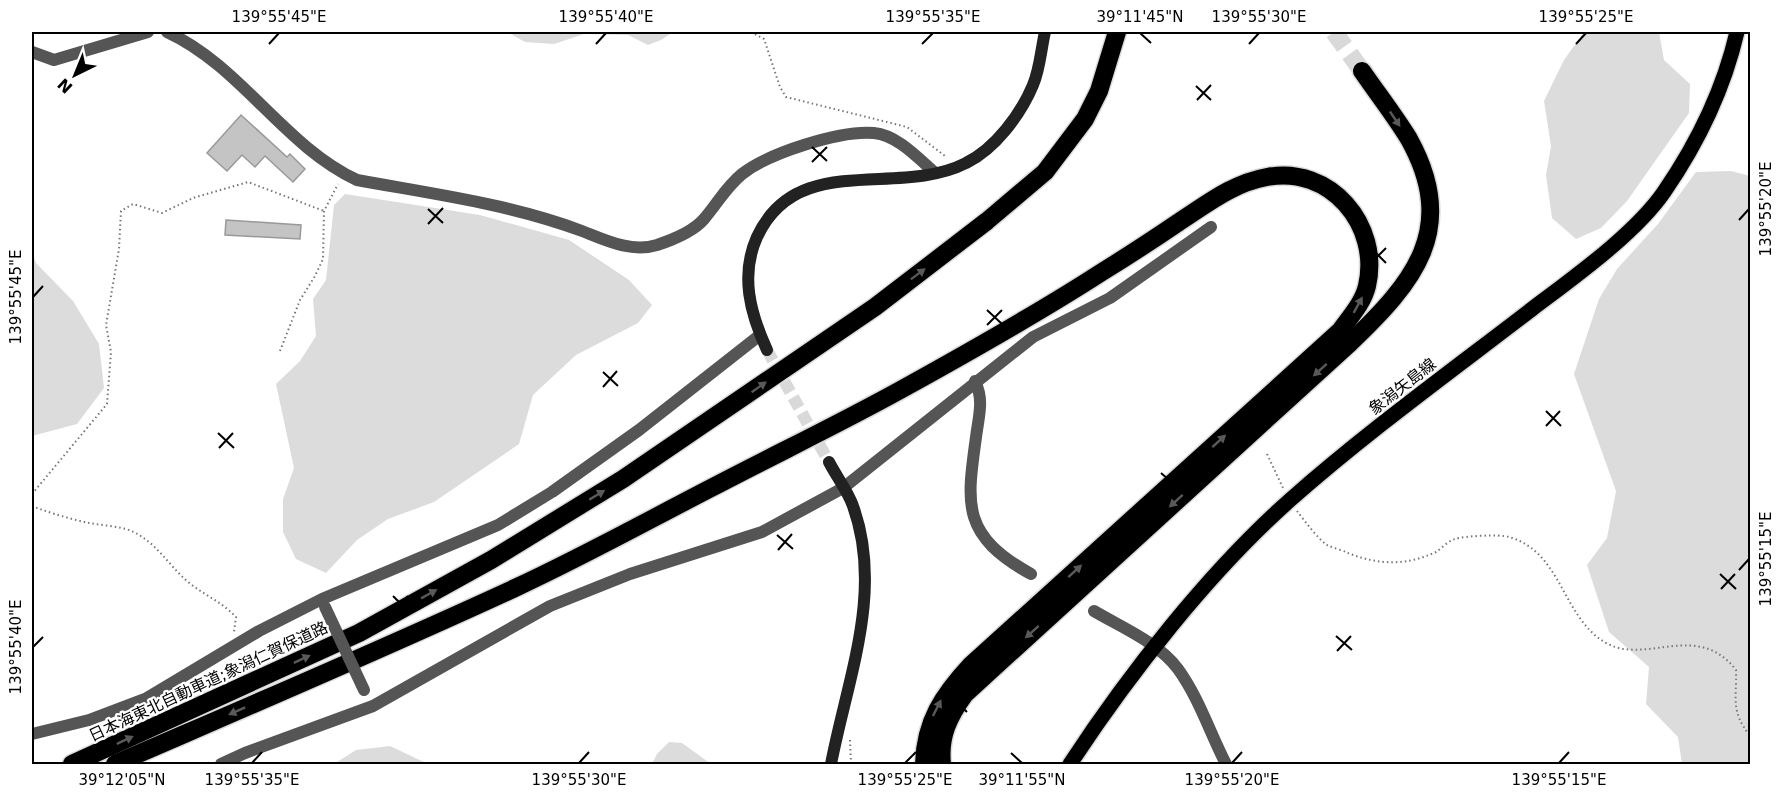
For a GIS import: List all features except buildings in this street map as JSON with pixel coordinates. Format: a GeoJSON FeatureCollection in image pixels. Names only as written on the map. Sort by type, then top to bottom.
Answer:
{"type":"FeatureCollection","features":[{"type":"Feature","properties":{"kind":"highway","name":"日本海東北自動車道;象潟仁賀保道路"},"geometry":{"type":"LineString","coordinates":[[72,765],[359,633],[491,560],[623,479],[875,307],[987,221],[1045,172],[1066,148],[1099,91],[1117,32]]}},
{"type":"Feature","properties":{"kind":"highway"},"geometry":{"type":"LineString","coordinates":[[942,765],[944,731],[952,713],[965,694],[1350,343],[1401,293],[1415,271],[1425,246],[1429,222],[1428,194],[1421,165],[1408,139],[1362,71]]}},
{"type":"Feature","properties":{"kind":"highway"},"geometry":{"type":"LineString","coordinates":[[115,765],[518,586],[897,392],[1065,296],[1218,196],[1246,181],[1270,176],[1292,175],[1312,180],[1333,191],[1350,207],[1362,227],[1369,248],[1370,267],[1366,290],[1356,310],[1340,331],[971,665],[940,702],[930,722],[924,765]]}},
{"type":"Feature","properties":{"kind":"main road","name":"象潟矢島線"},"geometry":{"type":"LineString","coordinates":[[1070,765],[1092,731],[1155,648],[1228,563],[1289,501],[1377,428],[1578,273],[1620,238],[1663,194],[1707,120],[1737,32]]}},
{"type":"Feature","properties":{"kind":"street"},"geometry":{"type":"LineString","coordinates":[[32,52],[54,60],[148,32]]}},
{"type":"Feature","properties":{"kind":"street"},"geometry":{"type":"LineString","coordinates":[[167,32],[217,64],[332,169],[357,180],[538,214],[617,244],[637,247],[655,246],[687,232],[703,221],[723,193],[741,175],[770,156],[828,139],[874,133],[895,140],[934,172]]}},
{"type":"Feature","properties":{"kind":"street"},"geometry":{"type":"LineString","coordinates":[[767,350],[760,335],[746,277],[752,249],[764,223],[784,201],[809,188],[845,180],[934,172],[965,164],[993,144],[1014,118],[1033,84],[1045,32]]}},
{"type":"Feature","properties":{"kind":"street"},"geometry":{"type":"LineString","coordinates":[[221,765],[245,753],[373,706],[550,606],[630,574],[762,532],[843,488],[1033,337],[1110,298],[1210,227]]}},
{"type":"Feature","properties":{"kind":"street"},"geometry":{"type":"LineString","coordinates":[[32,734],[89,720],[147,698],[259,631],[498,525],[552,492],[639,430],[760,335]]}},
{"type":"Feature","properties":{"kind":"street"},"geometry":{"type":"LineString","coordinates":[[975,381],[982,396],[969,487],[972,516],[985,540],[1004,559],[1031,574]]}},
{"type":"Feature","properties":{"kind":"street"},"geometry":{"type":"LineString","coordinates":[[828,462],[852,504],[867,567],[858,642],[831,765]]}},
{"type":"Feature","properties":{"kind":"street"},"geometry":{"type":"LineString","coordinates":[[323,603],[373,706]]}},
{"type":"Feature","properties":{"kind":"street"},"geometry":{"type":"LineString","coordinates":[[1094,611],[1155,648],[1177,668],[1199,706],[1226,765]]}},
{"type":"Feature","properties":{"kind":"path"},"geometry":{"type":"LineString","coordinates":[[751,32],[764,39],[780,87],[786,97],[907,127],[956,166]]}},
{"type":"Feature","properties":{"kind":"path"},"geometry":{"type":"LineString","coordinates":[[280,351],[300,300],[323,259],[324,211],[333,189],[346,175]]}},
{"type":"Feature","properties":{"kind":"path"},"geometry":{"type":"LineString","coordinates":[[32,494],[107,404],[111,352],[106,325],[118,249],[121,211],[133,204],[162,213],[193,198],[248,182],[324,211]]}},
{"type":"Feature","properties":{"kind":"path"},"geometry":{"type":"LineString","coordinates":[[1267,454],[1289,501],[1327,544],[1372,562],[1407,562],[1437,551],[1454,539],[1506,536],[1527,544],[1550,565],[1581,622],[1594,635],[1610,645],[1628,649],[1696,646],[1717,653],[1736,670],[1734,700],[1736,712],[1750,736]]}},
{"type":"Feature","properties":{"kind":"path"},"geometry":{"type":"LineString","coordinates":[[32,506],[86,522],[127,530],[149,541],[165,555],[180,575],[204,594],[223,603],[236,617],[233,635]]}},
{"type":"Feature","properties":{"kind":"shaded area"},"geometry":{"type":"Polygon","coordinates":[[[507,32],[673,32],[648,45],[628,35],[584,34],[554,44],[525,42],[507,32]]]}},
{"type":"Feature","properties":{"kind":"shaded area"},"geometry":{"type":"Polygon","coordinates":[[[1584,32],[1659,32],[1664,60],[1690,84],[1689,113],[1627,201],[1601,228],[1576,239],[1552,218],[1546,175],[1551,146],[1544,101],[1564,60],[1584,32]]]}},
{"type":"Feature","properties":{"kind":"shaded area"},"geometry":{"type":"Polygon","coordinates":[[[1731,171],[1750,176],[1750,764],[1682,764],[1678,737],[1646,704],[1649,667],[1609,632],[1587,565],[1607,538],[1616,491],[1574,374],[1599,299],[1617,269],[1658,224],[1696,172],[1731,171]]]}},
{"type":"Feature","properties":{"kind":"shaded area"},"geometry":{"type":"Polygon","coordinates":[[[345,194],[480,215],[569,240],[629,280],[652,305],[638,323],[576,355],[533,395],[519,444],[434,502],[388,519],[357,540],[326,573],[296,559],[283,532],[283,499],[294,468],[276,384],[300,361],[316,336],[313,299],[326,280],[334,205],[345,194]]]}},
{"type":"Feature","properties":{"kind":"shaded area"},"geometry":{"type":"Polygon","coordinates":[[[32,252],[36,263],[73,301],[99,344],[104,388],[77,424],[32,436],[32,252]]]}},
{"type":"Feature","properties":{"kind":"shaded area"},"geometry":{"type":"Polygon","coordinates":[[[669,742],[682,743],[711,764],[652,764],[657,754],[669,742]]]}},
{"type":"Feature","properties":{"kind":"shaded area"},"geometry":{"type":"Polygon","coordinates":[[[390,746],[428,764],[334,764],[356,750],[390,746]]]}},
{"type":"Feature","properties":{"kind":"tunnel"},"geometry":{"type":"LineString","coordinates":[[1334,32],[1362,71]]}},
{"type":"Feature","properties":{"kind":"tunnel"},"geometry":{"type":"LineString","coordinates":[[767,350],[829,462]]}}]}
